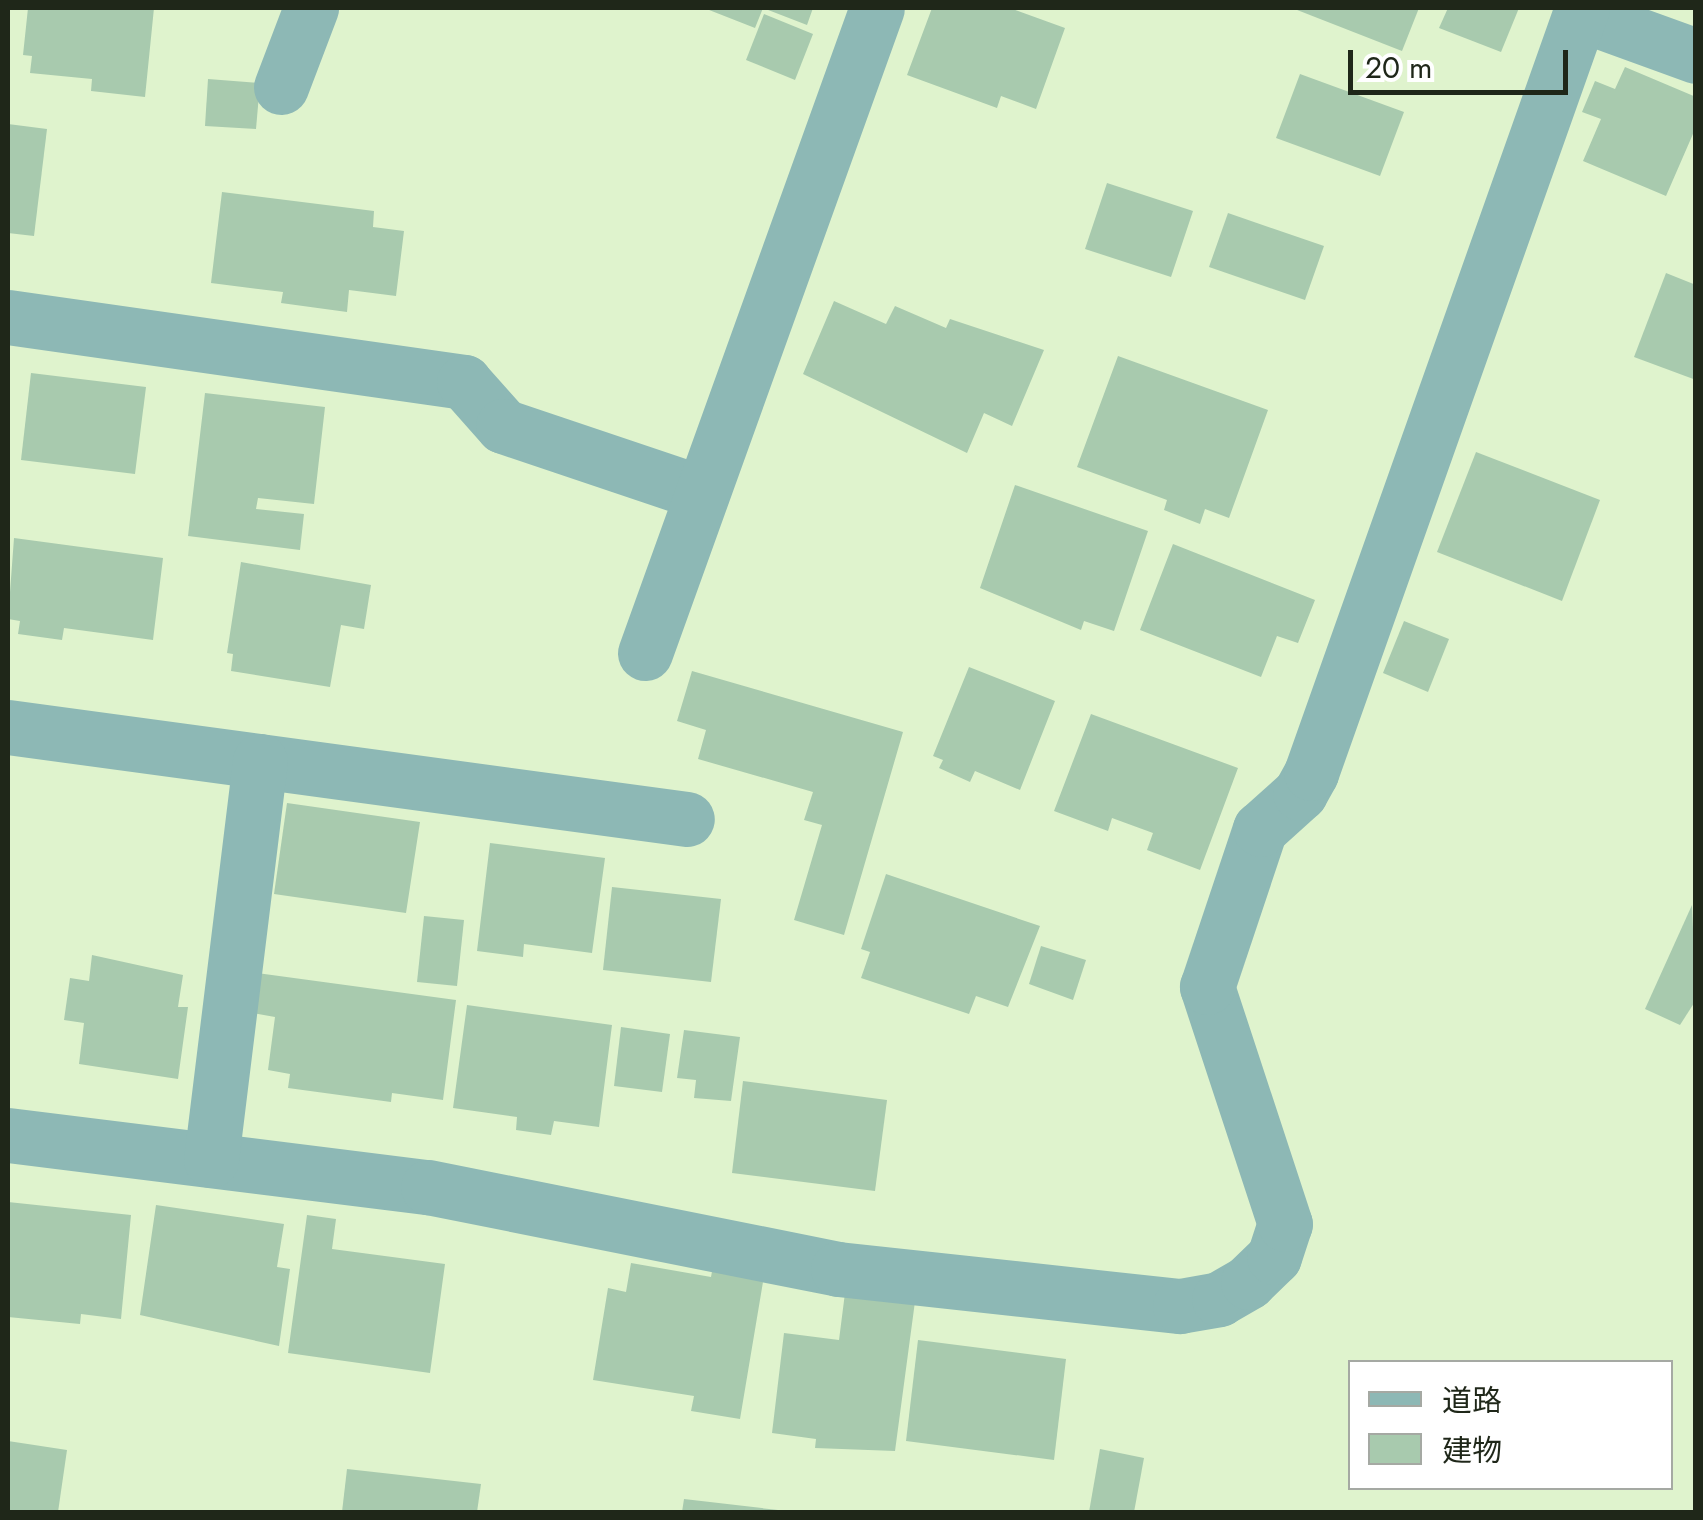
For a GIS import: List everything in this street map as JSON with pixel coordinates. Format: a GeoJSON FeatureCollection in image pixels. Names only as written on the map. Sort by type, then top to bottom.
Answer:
{"type":"FeatureCollection","features":[{"type":"Feature","properties":{"kind":"street"},"geometry":{"type":"LineString","coordinates":[[281,87],[311,8]]}},
{"type":"Feature","properties":{"kind":"street"},"geometry":{"type":"LineString","coordinates":[[645,653],[877,8]]}},
{"type":"Feature","properties":{"kind":"street"},"geometry":{"type":"LineString","coordinates":[[8,1135],[428,1187],[838,1268],[1180,1306],[1219,1299],[1248,1282],[1274,1257],[1285,1224],[1206,987],[1260,829],[1300,794],[1312,773],[1581,11],[1696,56]]}},
{"type":"Feature","properties":{"kind":"street"},"geometry":{"type":"LineString","coordinates":[[8,317],[464,382],[503,426],[702,493]]}},
{"type":"Feature","properties":{"kind":"street"},"geometry":{"type":"LineString","coordinates":[[8,727],[687,819]]}},
{"type":"Feature","properties":{"kind":"street"},"geometry":{"type":"LineString","coordinates":[[211,1160],[260,761]]}},
{"type":"Feature","properties":{"kind":"building"},"geometry":{"type":"Polygon","coordinates":[[[28,8],[154,8],[145,97],[91,91],[92,79],[30,73],[32,56],[23,55],[28,8]]]}},
{"type":"Feature","properties":{"kind":"building"},"geometry":{"type":"Polygon","coordinates":[[[704,8],[763,8],[755,28],[704,8]]]}},
{"type":"Feature","properties":{"kind":"building"},"geometry":{"type":"Polygon","coordinates":[[[763,8],[813,8],[807,25],[763,8]]]}},
{"type":"Feature","properties":{"kind":"building"},"geometry":{"type":"Polygon","coordinates":[[[932,8],[1010,8],[1065,28],[1036,109],[1001,96],[997,108],[907,75],[932,8]]]}},
{"type":"Feature","properties":{"kind":"building"},"geometry":{"type":"Polygon","coordinates":[[[1292,8],[1419,8],[1402,51],[1292,8]]]}},
{"type":"Feature","properties":{"kind":"building"},"geometry":{"type":"Polygon","coordinates":[[[1448,8],[1519,8],[1501,52],[1439,28],[1448,8]]]}},
{"type":"Feature","properties":{"kind":"building"},"geometry":{"type":"Polygon","coordinates":[[[764,14],[813,34],[795,80],[746,60],[764,14]]]}},
{"type":"Feature","properties":{"kind":"building"},"geometry":{"type":"Polygon","coordinates":[[[1625,67],[1696,97],[1696,127],[1666,196],[1583,161],[1601,119],[1582,112],[1595,81],[1615,89],[1625,67]]]}},
{"type":"Feature","properties":{"kind":"building"},"geometry":{"type":"Polygon","coordinates":[[[1300,74],[1404,112],[1380,176],[1276,138],[1300,74]]]}},
{"type":"Feature","properties":{"kind":"building"},"geometry":{"type":"Polygon","coordinates":[[[208,79],[260,83],[256,129],[205,126],[208,79]]]}},
{"type":"Feature","properties":{"kind":"building"},"geometry":{"type":"Polygon","coordinates":[[[8,124],[47,129],[34,236],[8,233],[8,124]]]}},
{"type":"Feature","properties":{"kind":"building"},"geometry":{"type":"Polygon","coordinates":[[[1107,183],[1193,211],[1171,277],[1085,249],[1107,183]]]}},
{"type":"Feature","properties":{"kind":"building"},"geometry":{"type":"Polygon","coordinates":[[[222,192],[374,211],[373,227],[404,231],[396,296],[349,290],[347,312],[281,303],[283,292],[211,283],[222,192]]]}},
{"type":"Feature","properties":{"kind":"building"},"geometry":{"type":"Polygon","coordinates":[[[1228,213],[1324,246],[1305,300],[1209,267],[1228,213]]]}},
{"type":"Feature","properties":{"kind":"building"},"geometry":{"type":"Polygon","coordinates":[[[1666,273],[1696,285],[1696,380],[1634,357],[1666,273]]]}},
{"type":"Feature","properties":{"kind":"building"},"geometry":{"type":"Polygon","coordinates":[[[834,301],[886,324],[895,306],[946,328],[950,319],[1044,350],[1012,426],[984,413],[967,453],[803,374],[834,301]]]}},
{"type":"Feature","properties":{"kind":"building"},"geometry":{"type":"Polygon","coordinates":[[[1118,356],[1268,410],[1229,518],[1205,509],[1200,524],[1164,510],[1167,500],[1077,467],[1118,356]]]}},
{"type":"Feature","properties":{"kind":"building"},"geometry":{"type":"Polygon","coordinates":[[[31,373],[146,387],[135,474],[21,460],[31,373]]]}},
{"type":"Feature","properties":{"kind":"building"},"geometry":{"type":"Polygon","coordinates":[[[205,393],[325,407],[314,504],[258,498],[256,509],[304,514],[300,550],[188,536],[205,393]]]}},
{"type":"Feature","properties":{"kind":"building"},"geometry":{"type":"Polygon","coordinates":[[[1476,452],[1600,500],[1562,601],[1437,552],[1476,452]]]}},
{"type":"Feature","properties":{"kind":"building"},"geometry":{"type":"Polygon","coordinates":[[[1015,485],[1148,531],[1114,631],[1084,621],[1081,630],[980,588],[1015,485]]]}},
{"type":"Feature","properties":{"kind":"building"},"geometry":{"type":"Polygon","coordinates":[[[14,538],[163,558],[153,640],[64,628],[62,640],[18,634],[20,621],[8,619],[14,538]]]}},
{"type":"Feature","properties":{"kind":"building"},"geometry":{"type":"Polygon","coordinates":[[[1173,544],[1315,600],[1298,643],[1277,636],[1261,677],[1140,630],[1173,544]]]}},
{"type":"Feature","properties":{"kind":"building"},"geometry":{"type":"Polygon","coordinates":[[[241,562],[371,585],[364,629],[341,625],[330,687],[231,671],[233,654],[227,653],[241,562]]]}},
{"type":"Feature","properties":{"kind":"building"},"geometry":{"type":"Polygon","coordinates":[[[1404,621],[1449,639],[1428,692],[1383,673],[1404,621]]]}},
{"type":"Feature","properties":{"kind":"building"},"geometry":{"type":"Polygon","coordinates":[[[969,667],[1055,701],[1020,790],[975,771],[970,782],[939,768],[943,760],[933,756],[969,667]]]}},
{"type":"Feature","properties":{"kind":"building"},"geometry":{"type":"Polygon","coordinates":[[[692,671],[903,732],[844,935],[794,920],[822,825],[804,820],[813,792],[698,759],[706,730],[677,721],[692,671]]]}},
{"type":"Feature","properties":{"kind":"building"},"geometry":{"type":"Polygon","coordinates":[[[1091,714],[1238,768],[1200,870],[1147,850],[1153,833],[1112,818],[1108,831],[1054,811],[1091,714]]]}},
{"type":"Feature","properties":{"kind":"building"},"geometry":{"type":"Polygon","coordinates":[[[287,803],[420,822],[406,913],[274,894],[287,803]]]}},
{"type":"Feature","properties":{"kind":"building"},"geometry":{"type":"Polygon","coordinates":[[[490,843],[605,858],[592,953],[524,944],[523,957],[477,951],[490,843]]]}},
{"type":"Feature","properties":{"kind":"building"},"geometry":{"type":"Polygon","coordinates":[[[886,874],[1040,926],[1008,1007],[976,996],[969,1014],[861,978],[870,952],[861,949],[886,874]]]}},
{"type":"Feature","properties":{"kind":"building"},"geometry":{"type":"Polygon","coordinates":[[[612,887],[721,899],[711,982],[603,970],[612,887]]]}},
{"type":"Feature","properties":{"kind":"building"},"geometry":{"type":"Polygon","coordinates":[[[1692,905],[1696,1000],[1680,1025],[1645,1009],[1692,905]]]}},
{"type":"Feature","properties":{"kind":"building"},"geometry":{"type":"Polygon","coordinates":[[[424,916],[464,920],[457,986],[417,982],[424,916]]]}},
{"type":"Feature","properties":{"kind":"building"},"geometry":{"type":"Polygon","coordinates":[[[1041,946],[1086,960],[1073,1000],[1029,984],[1041,946]]]}},
{"type":"Feature","properties":{"kind":"building"},"geometry":{"type":"Polygon","coordinates":[[[92,955],[183,975],[178,1007],[188,1007],[178,1079],[79,1064],[84,1023],[64,1020],[70,978],[89,981],[92,955]]]}},
{"type":"Feature","properties":{"kind":"building"},"geometry":{"type":"Polygon","coordinates":[[[257,973],[456,1000],[443,1100],[392,1093],[391,1102],[288,1088],[290,1074],[268,1070],[275,1017],[252,1013],[257,973]]]}},
{"type":"Feature","properties":{"kind":"building"},"geometry":{"type":"Polygon","coordinates":[[[467,1005],[612,1025],[599,1127],[554,1121],[551,1135],[516,1130],[517,1117],[453,1108],[467,1005]]]}},
{"type":"Feature","properties":{"kind":"building"},"geometry":{"type":"Polygon","coordinates":[[[621,1027],[670,1034],[662,1092],[614,1086],[621,1027]]]}},
{"type":"Feature","properties":{"kind":"building"},"geometry":{"type":"Polygon","coordinates":[[[684,1030],[740,1037],[731,1101],[694,1098],[696,1080],[677,1078],[684,1030]]]}},
{"type":"Feature","properties":{"kind":"building"},"geometry":{"type":"Polygon","coordinates":[[[743,1081],[887,1100],[875,1191],[732,1173],[743,1081]]]}},
{"type":"Feature","properties":{"kind":"building"},"geometry":{"type":"Polygon","coordinates":[[[8,1202],[131,1215],[121,1319],[81,1314],[80,1324],[8,1317],[8,1202]]]}},
{"type":"Feature","properties":{"kind":"building"},"geometry":{"type":"Polygon","coordinates":[[[156,1205],[284,1224],[277,1267],[290,1269],[279,1346],[140,1315],[156,1205]]]}},
{"type":"Feature","properties":{"kind":"building"},"geometry":{"type":"Polygon","coordinates":[[[307,1215],[336,1219],[332,1249],[445,1264],[430,1373],[288,1353],[307,1215]]]}},
{"type":"Feature","properties":{"kind":"building"},"geometry":{"type":"Polygon","coordinates":[[[631,1263],[711,1277],[713,1266],[764,1276],[740,1419],[691,1411],[694,1396],[593,1380],[608,1288],[626,1292],[631,1263]]]}},
{"type":"Feature","properties":{"kind":"building"},"geometry":{"type":"Polygon","coordinates":[[[846,1285],[916,1294],[895,1451],[815,1448],[816,1439],[772,1433],[784,1333],[839,1340],[846,1285]]]}},
{"type":"Feature","properties":{"kind":"building"},"geometry":{"type":"Polygon","coordinates":[[[918,1340],[1066,1359],[1054,1460],[906,1441],[918,1340]]]}},
{"type":"Feature","properties":{"kind":"building"},"geometry":{"type":"Polygon","coordinates":[[[8,1441],[67,1450],[58,1512],[8,1512],[8,1441]]]}},
{"type":"Feature","properties":{"kind":"building"},"geometry":{"type":"Polygon","coordinates":[[[1100,1449],[1144,1458],[1134,1512],[1089,1512],[1100,1449]]]}},
{"type":"Feature","properties":{"kind":"building"},"geometry":{"type":"Polygon","coordinates":[[[347,1469],[481,1484],[477,1512],[342,1512],[347,1469]]]}},
{"type":"Feature","properties":{"kind":"building"},"geometry":{"type":"Polygon","coordinates":[[[684,1499],[778,1510],[778,1512],[682,1512],[684,1499]]]}}]}
